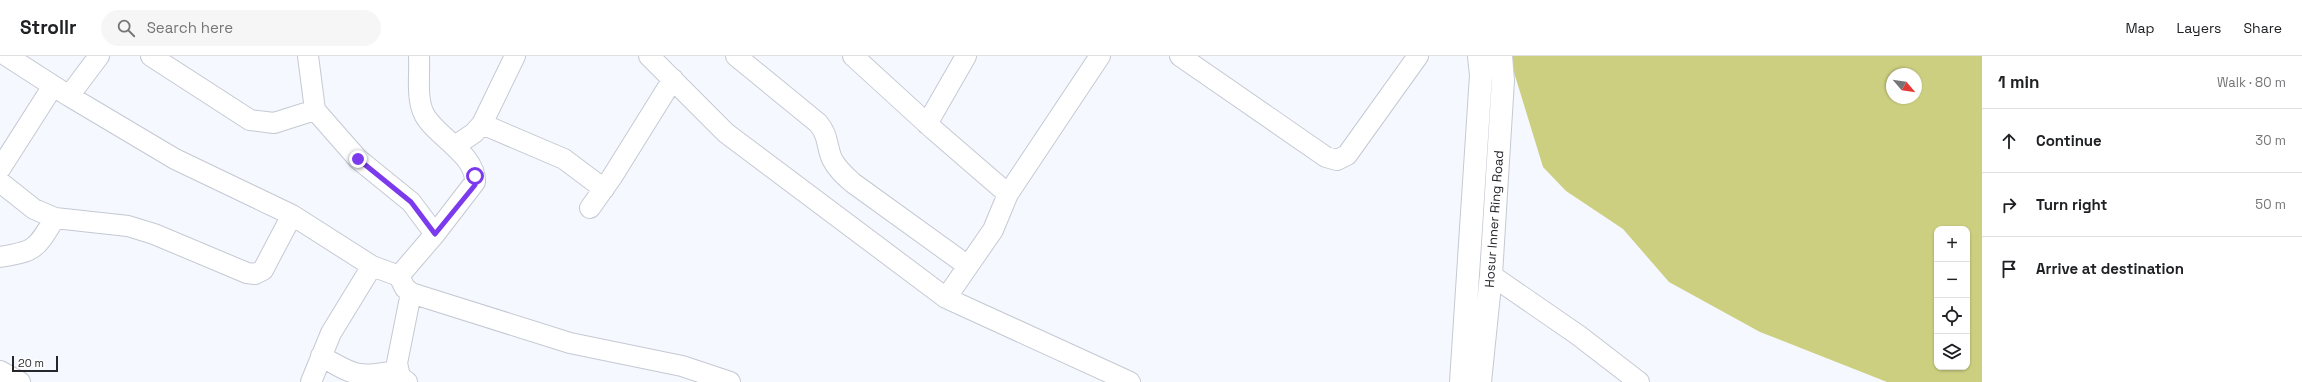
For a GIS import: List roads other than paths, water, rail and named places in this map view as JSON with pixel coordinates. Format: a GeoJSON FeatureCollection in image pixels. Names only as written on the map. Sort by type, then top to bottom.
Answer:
{"type":"FeatureCollection","features":[{"type":"Feature","properties":{"kind":"main road","name":"Hosur Inner Ring Road"},"geometry":{"type":"LineString","coordinates":[[1460,382],[1482,75],[1480,56]]}},
{"type":"Feature","properties":{"kind":"main road","name":"Hosur Inner Ring Road"},"geometry":{"type":"LineString","coordinates":[[1480,382],[1491,275],[1503,80],[1501,56]]}},
{"type":"Feature","properties":{"kind":"street"},"geometry":{"type":"LineString","coordinates":[[7,56],[61,91],[175,159],[292,215],[372,266],[399,276],[405,288],[411,293],[570,343],[682,366],[730,382]]}},
{"type":"Feature","properties":{"kind":"street"},"geometry":{"type":"LineString","coordinates":[[0,169],[61,91],[99,56]]}},
{"type":"Feature","properties":{"kind":"street"},"geometry":{"type":"LineString","coordinates":[[151,56],[250,120],[274,123],[314,110]]}},
{"type":"Feature","properties":{"kind":"street"},"geometry":{"type":"LineString","coordinates":[[308,56],[314,110],[358,159],[411,202],[435,234]]}},
{"type":"Feature","properties":{"kind":"street"},"geometry":{"type":"LineString","coordinates":[[399,276],[475,185],[475,173],[455,146],[425,117],[421,108],[419,56]]}},
{"type":"Feature","properties":{"kind":"street"},"geometry":{"type":"LineString","coordinates":[[455,146],[474,133],[482,124],[515,56]]}},
{"type":"Feature","properties":{"kind":"street"},"geometry":{"type":"LineString","coordinates":[[736,56],[818,123],[826,132],[832,158],[839,170],[853,183],[968,266]]}},
{"type":"Feature","properties":{"kind":"street"},"geometry":{"type":"LineString","coordinates":[[853,56],[927,124],[1008,194]]}},
{"type":"Feature","properties":{"kind":"street"},"geometry":{"type":"LineString","coordinates":[[927,124],[966,56]]}},
{"type":"Feature","properties":{"kind":"street"},"geometry":{"type":"LineString","coordinates":[[946,298],[993,230],[1008,194],[1100,56]]}},
{"type":"Feature","properties":{"kind":"street"},"geometry":{"type":"LineString","coordinates":[[1180,56],[1326,156],[1337,160],[1347,155],[1418,56]]}},
{"type":"Feature","properties":{"kind":"street"},"geometry":{"type":"LineString","coordinates":[[590,208],[604,189],[663,64],[726,133],[946,298],[1130,382]]}},
{"type":"Feature","properties":{"kind":"street"},"geometry":{"type":"LineString","coordinates":[[482,124],[564,159],[604,189]]}},
{"type":"Feature","properties":{"kind":"street"},"geometry":{"type":"LineString","coordinates":[[0,182],[34,209],[54,218],[128,226],[154,234],[247,273],[255,274],[263,270],[292,215]]}},
{"type":"Feature","properties":{"kind":"street"},"geometry":{"type":"LineString","coordinates":[[0,257],[26,253],[35,248],[54,218]]}},
{"type":"Feature","properties":{"kind":"street"},"geometry":{"type":"LineString","coordinates":[[311,382],[332,333],[372,266]]}},
{"type":"Feature","properties":{"kind":"street"},"geometry":{"type":"LineString","coordinates":[[1491,275],[1578,335],[1639,382]]}},
{"type":"Feature","properties":{"kind":"street"},"geometry":{"type":"LineString","coordinates":[[321,356],[357,375],[402,377],[398,352],[411,293]]}},
{"type":"Feature","properties":{"kind":"street"},"geometry":{"type":"LineString","coordinates":[[0,371],[20,382]]}}]}
